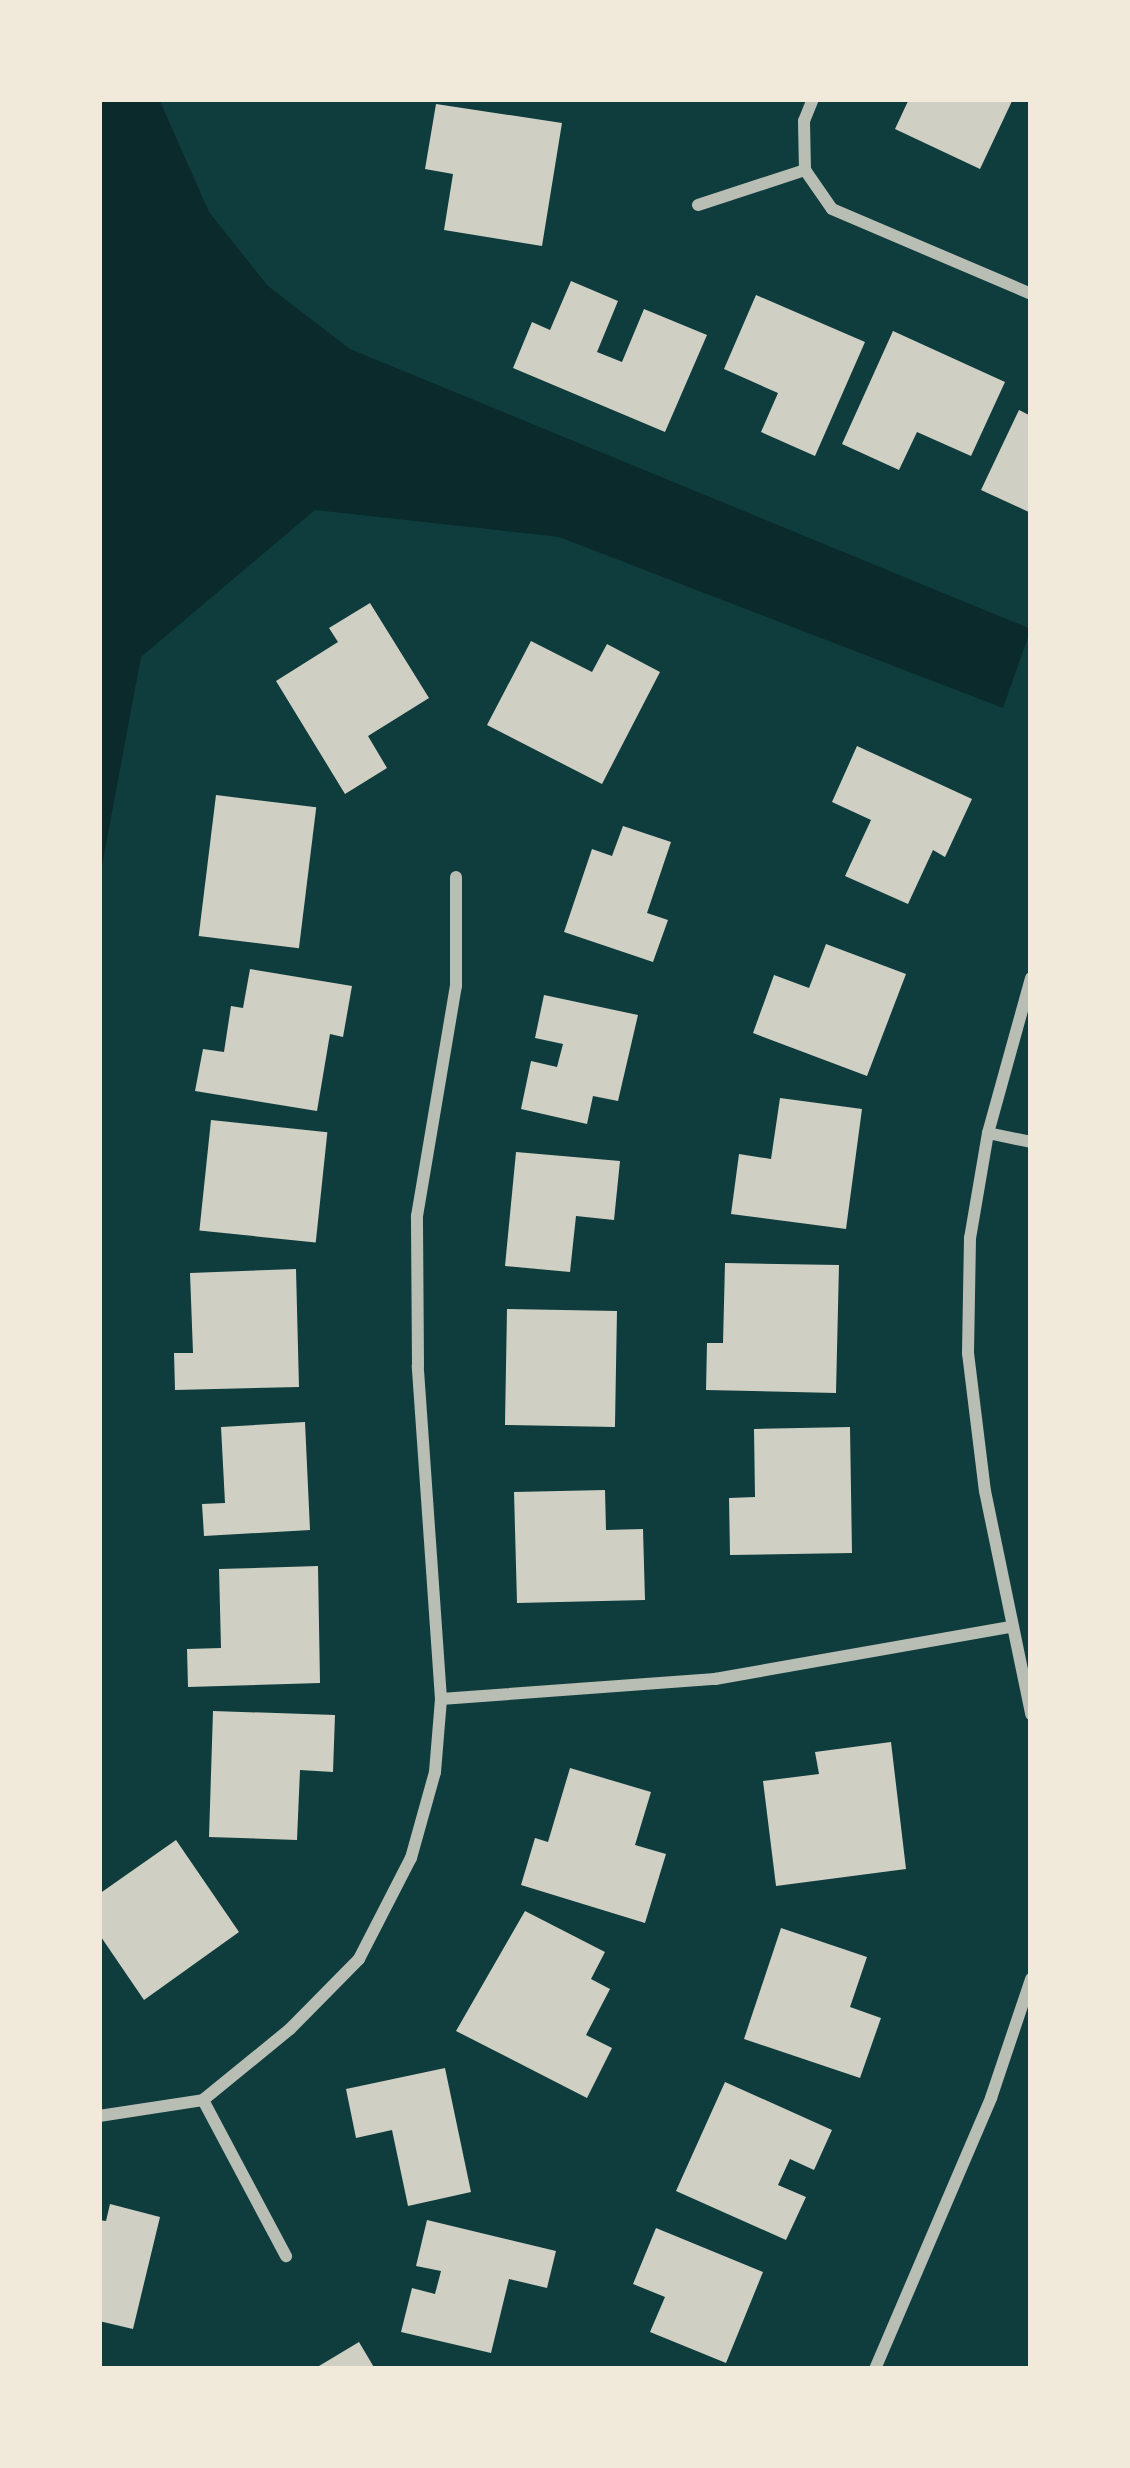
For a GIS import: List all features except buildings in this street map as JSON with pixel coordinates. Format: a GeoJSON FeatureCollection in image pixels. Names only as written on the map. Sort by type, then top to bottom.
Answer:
{"type":"FeatureCollection","features":[{"type":"Feature","properties":{"kind":"street"},"geometry":{"type":"LineString","coordinates":[[813,99],[804,121],[805,170],[832,209],[1031,294]]}},
{"type":"Feature","properties":{"kind":"street"},"geometry":{"type":"LineString","coordinates":[[698,205],[805,170]]}},
{"type":"Feature","properties":{"kind":"street"},"geometry":{"type":"LineString","coordinates":[[99,2116],[203,2100],[290,2029],[359,1959],[411,1858],[435,1772],[441,1700],[418,1366],[417,1216],[456,986],[456,878]]}},
{"type":"Feature","properties":{"kind":"street"},"geometry":{"type":"LineString","coordinates":[[1031,979],[988,1133],[970,1238],[968,1353],[1010,1627],[1031,1714]]}},
{"type":"Feature","properties":{"kind":"street"},"geometry":{"type":"LineString","coordinates":[[988,1133],[1031,1142]]}},
{"type":"Feature","properties":{"kind":"street"},"geometry":{"type":"LineString","coordinates":[[441,1700],[715,1679],[1010,1627]]}},
{"type":"Feature","properties":{"kind":"street"},"geometry":{"type":"LineString","coordinates":[[875,2369],[991,2098],[1031,1979]]}},
{"type":"Feature","properties":{"kind":"street"},"geometry":{"type":"LineString","coordinates":[[203,2100],[286,2256]]}},
{"type":"Feature","properties":{"kind":"water"},"geometry":{"type":"Polygon","coordinates":[[[99,99],[159,99],[209,212],[268,286],[350,349],[1031,629],[1003,708],[559,537],[315,510],[141,657],[99,882],[99,99]]]}}]}
